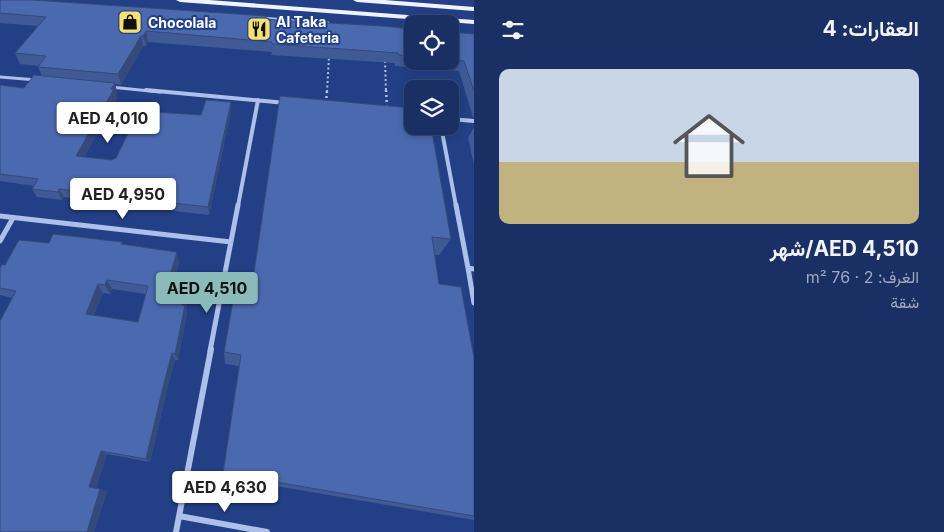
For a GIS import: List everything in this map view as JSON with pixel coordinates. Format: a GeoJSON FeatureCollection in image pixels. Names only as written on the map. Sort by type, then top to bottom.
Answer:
{"type":"FeatureCollection","features":[{"type":"Feature","properties":{"kind":"main road"},"geometry":{"type":"LineString","coordinates":[[180,0],[404,17]]}},
{"type":"Feature","properties":{"kind":"main road"},"geometry":{"type":"LineString","coordinates":[[358,0],[474,8]]}},
{"type":"Feature","properties":{"kind":"main road"},"geometry":{"type":"LineString","coordinates":[[423,15],[420,13],[424,11],[474,15]]}},
{"type":"Feature","properties":{"kind":"main road"},"geometry":{"type":"LineString","coordinates":[[459,21],[474,22]]}},
{"type":"Feature","properties":{"kind":"street"},"geometry":{"type":"LineString","coordinates":[[254,18],[332,24]]}},
{"type":"Feature","properties":{"kind":"street"},"geometry":{"type":"LineString","coordinates":[[0,77],[47,81]]}},
{"type":"Feature","properties":{"kind":"street"},"geometry":{"type":"LineString","coordinates":[[104,86],[287,103]]}},
{"type":"Feature","properties":{"kind":"street"},"geometry":{"type":"LineString","coordinates":[[176,532],[258,100]]}},
{"type":"Feature","properties":{"kind":"street"},"geometry":{"type":"LineString","coordinates":[[459,120],[474,121]]}},
{"type":"Feature","properties":{"kind":"street"},"geometry":{"type":"LineString","coordinates":[[443,135],[471,268],[474,303]]}},
{"type":"Feature","properties":{"kind":"street"},"geometry":{"type":"LineString","coordinates":[[0,216],[231,242]]}},
{"type":"Feature","properties":{"kind":"street"},"geometry":{"type":"LineString","coordinates":[[0,241],[13,218]]}},
{"type":"Feature","properties":{"kind":"street"},"geometry":{"type":"LineString","coordinates":[[179,516],[266,532]]}},
{"type":"Feature","properties":{"kind":"path"},"geometry":{"type":"LineString","coordinates":[[326,107],[330,51]]}},
{"type":"Feature","properties":{"kind":"path"},"geometry":{"type":"LineString","coordinates":[[385,56],[388,113]]}},
{"type":"Feature","properties":{"kind":"building"},"geometry":{"type":"Polygon","coordinates":[[[0,0],[33,0],[266,16],[266,19],[276,20],[404,28],[404,55],[398,53],[272,44],[272,42],[146,31],[118,74],[38,67],[46,56],[15,53],[46,17],[0,13],[0,0]]]}},
{"type":"Feature","properties":{"kind":"building"},"geometry":{"type":"Polygon","coordinates":[[[459,33],[474,34],[474,91],[464,61],[459,61],[459,33]]]}},
{"type":"Feature","properties":{"kind":"building"},"geometry":{"type":"Polygon","coordinates":[[[34,75],[115,83],[111,89],[114,89],[76,156],[112,160],[116,158],[139,111],[201,115],[206,100],[231,102],[208,207],[120,197],[122,193],[89,189],[88,192],[59,189],[58,192],[32,189],[38,179],[0,174],[0,85],[24,88],[34,75]]]}},
{"type":"Feature","properties":{"kind":"building"},"geometry":{"type":"Polygon","coordinates":[[[280,96],[404,107],[404,135],[433,135],[451,239],[432,237],[439,284],[461,287],[474,358],[474,516],[223,473],[241,355],[224,352],[236,284],[252,286],[280,96]]]}},
{"type":"Feature","properties":{"kind":"building"},"geometry":{"type":"Polygon","coordinates":[[[53,234],[122,242],[121,244],[177,252],[171,272],[191,275],[182,305],[185,305],[175,354],[172,353],[146,459],[101,451],[89,487],[100,489],[87,532],[0,532],[0,321],[16,291],[0,288],[0,268],[2,264],[5,265],[19,240],[49,243],[53,234]],[[107,280],[105,285],[98,284],[86,314],[138,322],[148,286],[107,280]]]}},
{"type":"Feature","properties":{"kind":"place","name":"Chocolala"},"geometry":{"type":"Point","coordinates":[130,22]}},
{"type":"Feature","properties":{"kind":"place","name":"Al Taka Cafeteria"},"geometry":{"type":"Point","coordinates":[259,29]}}]}
